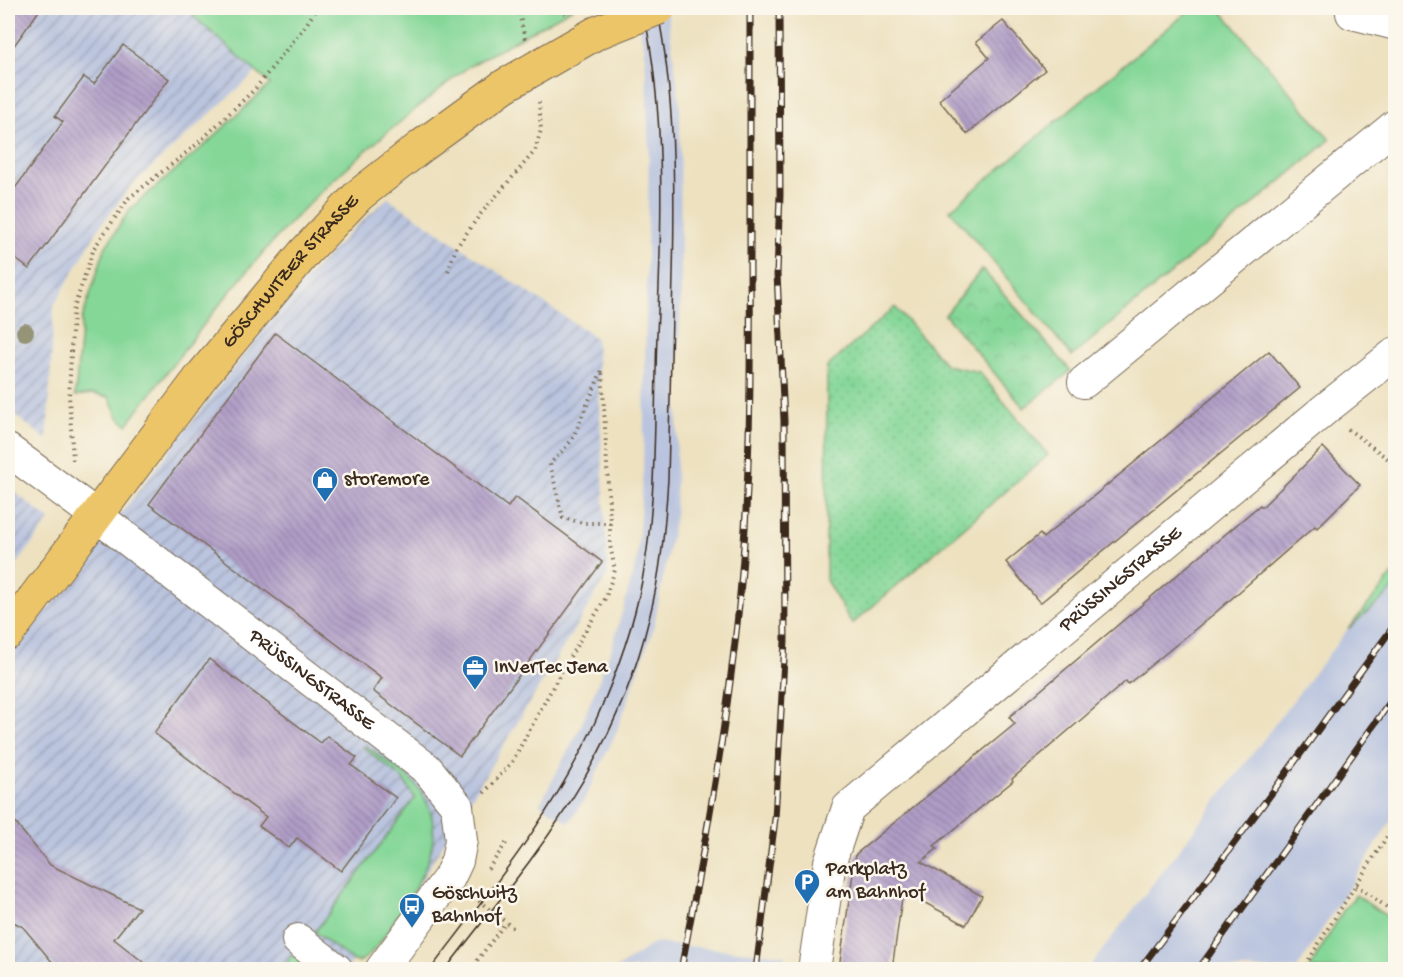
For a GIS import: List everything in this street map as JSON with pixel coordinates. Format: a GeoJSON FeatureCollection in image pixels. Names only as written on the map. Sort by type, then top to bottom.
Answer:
{"type":"FeatureCollection","features":[{"type":"Feature","properties":{"kind":"main road","name":"GÖSCHWITZER STRASSE"},"geometry":{"type":"LineString","coordinates":[[8,633],[201,377],[304,252],[359,195],[504,86],[596,33],[659,8]]}},
{"type":"Feature","properties":{"kind":"street"},"geometry":{"type":"LineString","coordinates":[[1352,13],[1395,24]]}},
{"type":"Feature","properties":{"kind":"street"},"geometry":{"type":"LineString","coordinates":[[1084,382],[1395,125]]}},
{"type":"Feature","properties":{"kind":"street","name":"PRÜSSINGSTRASSE"},"geometry":{"type":"LineString","coordinates":[[814,969],[830,862],[849,808],[1395,353]]}},
{"type":"Feature","properties":{"kind":"street","name":"PRÜSSINGSTRASSE"},"geometry":{"type":"LineString","coordinates":[[8,450],[427,769],[457,806],[461,840],[457,861],[449,878],[381,969]]}},
{"type":"Feature","properties":{"kind":"street"},"geometry":{"type":"LineString","coordinates":[[298,940],[337,969]]}},
{"type":"Feature","properties":{"kind":"path"},"geometry":{"type":"LineString","coordinates":[[74,470],[69,396],[73,311],[94,248],[129,198],[196,145],[255,89],[306,25],[316,8]]}},
{"type":"Feature","properties":{"kind":"path"},"geometry":{"type":"LineString","coordinates":[[518,8],[526,42]]}},
{"type":"Feature","properties":{"kind":"path"},"geometry":{"type":"LineString","coordinates":[[448,271],[456,248],[478,216],[535,151],[541,130],[537,93]]}},
{"type":"Feature","properties":{"kind":"path"},"geometry":{"type":"LineString","coordinates":[[512,762],[566,663],[605,599],[615,570],[610,545],[610,523],[602,370],[572,440],[550,464],[563,518],[583,522],[610,523]]}},
{"type":"Feature","properties":{"kind":"path"},"geometry":{"type":"LineString","coordinates":[[1324,410],[1395,465]]}},
{"type":"Feature","properties":{"kind":"path"},"geometry":{"type":"LineString","coordinates":[[1303,969],[1395,822]]}},
{"type":"Feature","properties":{"kind":"path"},"geometry":{"type":"LineString","coordinates":[[1356,885],[1395,914]]}},
{"type":"Feature","properties":{"kind":"path"},"geometry":{"type":"LineString","coordinates":[[469,893],[513,928]]}},
{"type":"Feature","properties":{"kind":"path"},"geometry":{"type":"LineString","coordinates":[[470,969],[506,922]]}},
{"type":"Feature","properties":{"kind":"shaded area"},"geometry":{"type":"Polygon","coordinates":[[[8,8],[200,8],[193,16],[256,72],[133,184],[102,223],[54,305],[47,440],[8,410],[8,8]]]}},
{"type":"Feature","properties":{"kind":"shaded area"},"geometry":{"type":"Polygon","coordinates":[[[634,8],[667,8],[680,105],[681,282],[675,516],[653,630],[616,733],[584,800],[569,823],[540,804],[580,728],[612,647],[637,560],[643,472],[649,150],[645,50],[634,8]]]}},
{"type":"Feature","properties":{"kind":"shaded area"},"geometry":{"type":"Polygon","coordinates":[[[388,198],[596,338],[608,574],[414,892],[375,949],[365,959],[359,962],[353,961],[347,969],[8,969],[8,660],[283,304],[349,233],[388,198]]]}},
{"type":"Feature","properties":{"kind":"shaded area"},"geometry":{"type":"Polygon","coordinates":[[[8,487],[50,520],[8,576],[8,487]]]}},
{"type":"Feature","properties":{"kind":"shaded area"},"geometry":{"type":"Polygon","coordinates":[[[1395,588],[1395,815],[1297,969],[1087,970],[1348,629],[1395,588]]]}},
{"type":"Feature","properties":{"kind":"shaded area"},"geometry":{"type":"Polygon","coordinates":[[[654,943],[785,955],[783,969],[616,969],[654,943]]]}},
{"type":"Feature","properties":{"kind":"green space"},"geometry":{"type":"Polygon","coordinates":[[[200,8],[573,8],[470,66],[342,172],[299,214],[247,271],[127,425],[118,417],[109,397],[93,394],[75,396],[82,319],[105,248],[130,209],[206,144],[270,84],[193,16],[200,8]]]}},
{"type":"Feature","properties":{"kind":"green space"},"geometry":{"type":"Polygon","coordinates":[[[1192,8],[1219,8],[1330,140],[1072,356],[950,210],[1192,8]]]}},
{"type":"Feature","properties":{"kind":"green space"},"geometry":{"type":"Polygon","coordinates":[[[982,269],[1071,371],[1024,408],[945,315],[982,269]]]}},
{"type":"Feature","properties":{"kind":"green space"},"geometry":{"type":"Polygon","coordinates":[[[895,307],[946,365],[979,372],[1048,455],[852,624],[826,580],[827,367],[895,307]]]}},
{"type":"Feature","properties":{"kind":"green space"},"geometry":{"type":"Polygon","coordinates":[[[1395,572],[1395,588],[1348,629],[1395,572]]]}},
{"type":"Feature","properties":{"kind":"green space"},"geometry":{"type":"Polygon","coordinates":[[[366,746],[407,776],[421,793],[430,810],[433,827],[428,861],[411,895],[382,940],[359,962],[353,961],[315,932],[415,798],[403,779],[364,748],[366,746]]]}},
{"type":"Feature","properties":{"kind":"green space"},"geometry":{"type":"Polygon","coordinates":[[[1356,895],[1395,922],[1395,969],[1309,969],[1343,911],[1356,895]]]}},
{"type":"Feature","properties":{"kind":"green space"},"geometry":{"type":"Polygon","coordinates":[[[292,955],[311,969],[281,970],[292,955]]]}},
{"type":"Feature","properties":{"kind":"building"},"geometry":{"type":"Polygon","coordinates":[[[8,8],[41,8],[8,54],[8,8]]]}},
{"type":"Feature","properties":{"kind":"building"},"geometry":{"type":"Polygon","coordinates":[[[1003,21],[1045,70],[967,134],[939,100],[989,58],[976,42],[1003,21]]]}},
{"type":"Feature","properties":{"kind":"building"},"geometry":{"type":"Polygon","coordinates":[[[123,45],[169,79],[29,269],[8,253],[8,198],[63,122],[55,116],[84,77],[94,84],[123,45]]]}},
{"type":"Feature","properties":{"kind":"building","name":"storemore"},"geometry":{"type":"Polygon","coordinates":[[[275,333],[508,507],[515,497],[602,562],[460,756],[373,691],[382,678],[149,504],[275,333]]]}},
{"type":"Feature","properties":{"kind":"building"},"geometry":{"type":"Polygon","coordinates":[[[1269,351],[1300,388],[1040,603],[1006,562],[1040,534],[1043,538],[1269,351]]]}},
{"type":"Feature","properties":{"kind":"building"},"geometry":{"type":"Polygon","coordinates":[[[1323,447],[1360,485],[1317,528],[1315,526],[1215,613],[1128,684],[1126,681],[1012,779],[1013,781],[934,846],[937,849],[921,862],[982,896],[966,925],[903,891],[892,969],[839,968],[856,854],[1015,724],[1009,717],[1260,505],[1262,507],[1323,447]]]}},
{"type":"Feature","properties":{"kind":"building"},"geometry":{"type":"Polygon","coordinates":[[[209,659],[321,743],[327,736],[357,758],[351,765],[396,798],[341,871],[297,838],[289,848],[259,826],[266,817],[154,733],[209,659]]]}},
{"type":"Feature","properties":{"kind":"building"},"geometry":{"type":"Polygon","coordinates":[[[8,814],[50,865],[139,908],[114,939],[152,969],[58,969],[23,927],[8,919],[8,814]]]}},
{"type":"Feature","properties":{"kind":"tram line"},"geometry":{"type":"LineString","coordinates":[[430,970],[520,850],[561,788],[579,755],[610,688],[623,653],[642,581],[653,490],[661,212],[656,88],[643,8]]}},
{"type":"Feature","properties":{"kind":"tram line"},"geometry":{"type":"LineString","coordinates":[[445,970],[529,862],[585,777],[616,716],[629,684],[640,652],[657,584],[668,479],[674,208],[670,107],[657,8]]}},
{"type":"Feature","properties":{"kind":"railway"},"geometry":{"type":"LineString","coordinates":[[681,970],[721,742],[734,651],[743,563],[750,393],[750,8]]}},
{"type":"Feature","properties":{"kind":"railway"},"geometry":{"type":"LineString","coordinates":[[756,970],[775,819],[785,641],[784,421],[777,274],[780,195],[779,8]]}},
{"type":"Feature","properties":{"kind":"railway"},"geometry":{"type":"LineString","coordinates":[[1139,970],[1396,623]]}},
{"type":"Feature","properties":{"kind":"railway"},"geometry":{"type":"LineString","coordinates":[[1198,970],[1396,694]]}},
{"type":"Feature","properties":{"kind":"place","name":"storemore"},"geometry":{"type":"Point","coordinates":[325,503]}},
{"type":"Feature","properties":{"kind":"place","name":"InVerTec Jena"},"geometry":{"type":"Point","coordinates":[475,691]}},
{"type":"Feature","properties":{"kind":"place","name":"Parkplatz am Bahnhof"},"geometry":{"type":"Point","coordinates":[807,905]}},
{"type":"Feature","properties":{"kind":"place","name":"Göschwitz Bahnhof"},"geometry":{"type":"Point","coordinates":[412,929]}}]}
